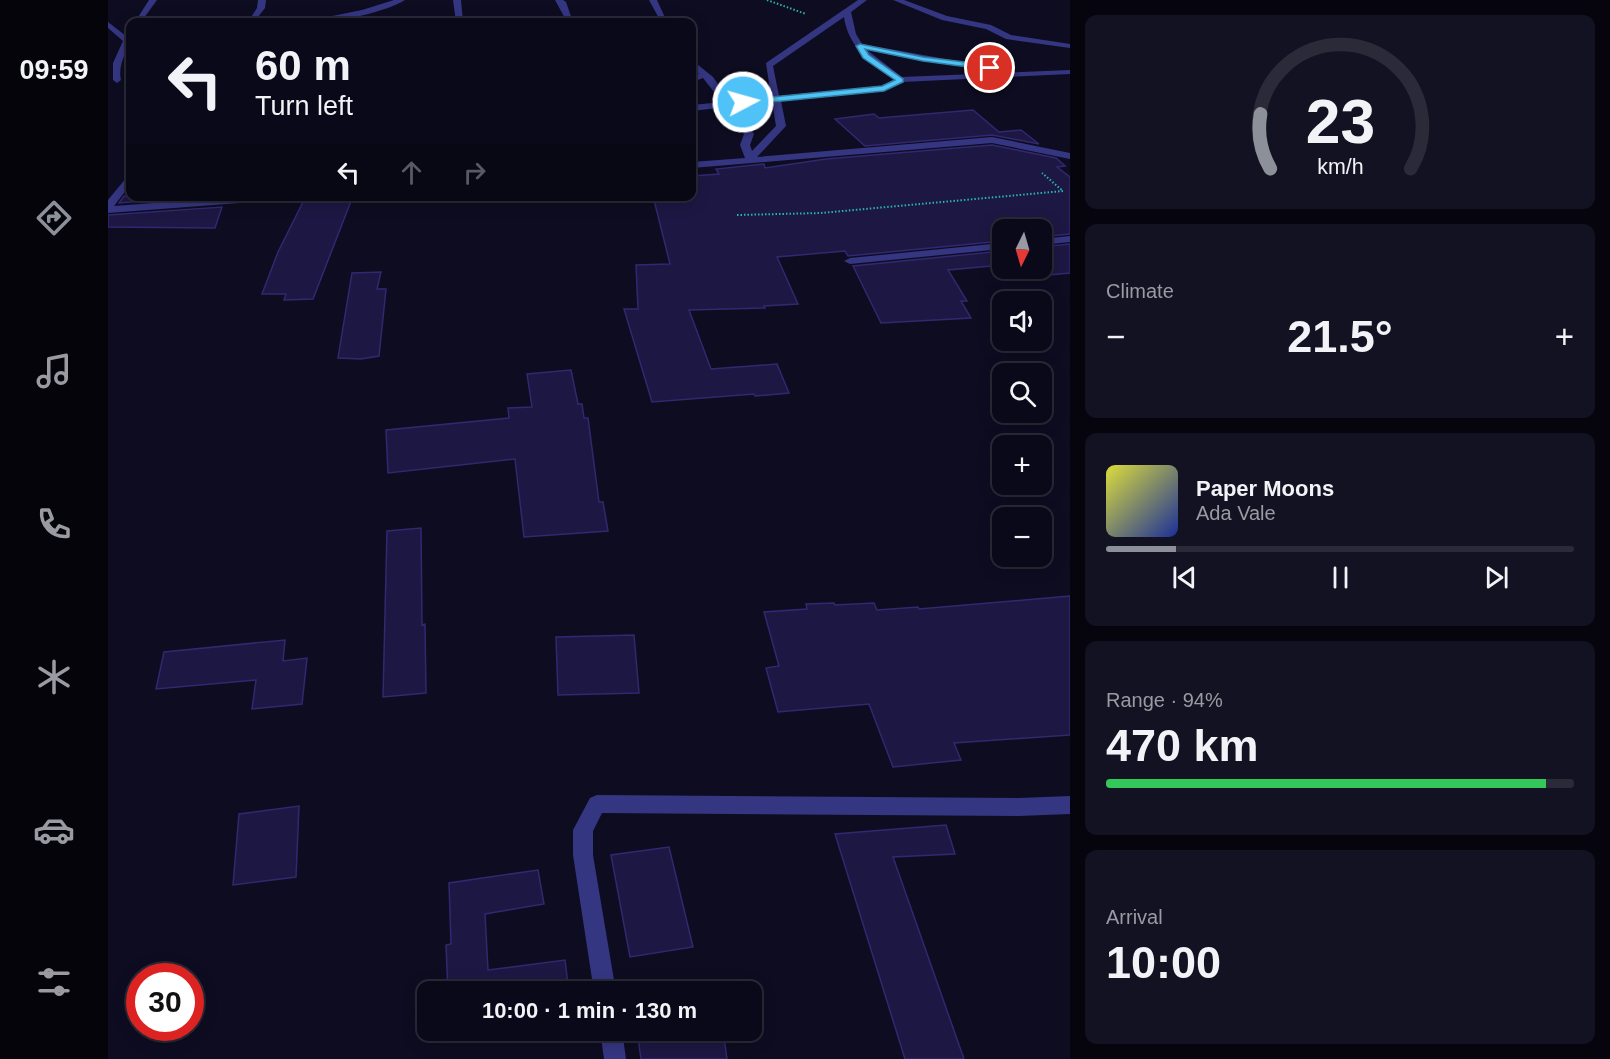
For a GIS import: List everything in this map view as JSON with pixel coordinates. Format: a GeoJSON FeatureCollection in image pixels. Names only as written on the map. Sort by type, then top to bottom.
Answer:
{"type":"FeatureCollection","features":[{"type":"Feature","properties":{"kind":"street"},"geometry":{"type":"LineString","coordinates":[[141,18],[153,0]]}},
{"type":"Feature","properties":{"kind":"street"},"geometry":{"type":"LineString","coordinates":[[254,18],[261,8],[262,0]]}},
{"type":"Feature","properties":{"kind":"street"},"geometry":{"type":"LineString","coordinates":[[323,18],[401,0]]}},
{"type":"Feature","properties":{"kind":"street"},"geometry":{"type":"LineString","coordinates":[[457,0],[459,18]]}},
{"type":"Feature","properties":{"kind":"street"},"geometry":{"type":"LineString","coordinates":[[652,0],[662,18]]}},
{"type":"Feature","properties":{"kind":"street"},"geometry":{"type":"LineString","coordinates":[[750,159],[781,126],[769,65],[863,0]]}},
{"type":"Feature","properties":{"kind":"street"},"geometry":{"type":"LineString","coordinates":[[897,0],[945,18],[988,27],[1009,38],[1070,46]]}},
{"type":"Feature","properties":{"kind":"street"},"geometry":{"type":"LineString","coordinates":[[563,1],[569,18]]}},
{"type":"Feature","properties":{"kind":"street"},"geometry":{"type":"LineString","coordinates":[[847,11],[848,27],[866,57],[900,80]]}},
{"type":"Feature","properties":{"kind":"street"},"geometry":{"type":"LineString","coordinates":[[108,24],[126,37]]}},
{"type":"Feature","properties":{"kind":"street"},"geometry":{"type":"LineString","coordinates":[[116,80],[118,58],[126,44]]}},
{"type":"Feature","properties":{"kind":"street"},"geometry":{"type":"LineString","coordinates":[[860,46],[923,59],[1034,73]]}},
{"type":"Feature","properties":{"kind":"street"},"geometry":{"type":"LineString","coordinates":[[696,66],[710,79],[749,134],[745,145],[750,159]]}},
{"type":"Feature","properties":{"kind":"street"},"geometry":{"type":"LineString","coordinates":[[696,108],[884,88],[900,80],[1070,72]]}},
{"type":"Feature","properties":{"kind":"street"},"geometry":{"type":"LineString","coordinates":[[696,78],[704,75]]}},
{"type":"Feature","properties":{"kind":"street"},"geometry":{"type":"LineString","coordinates":[[696,165],[992,140],[1070,156]]}},
{"type":"Feature","properties":{"kind":"street"},"geometry":{"type":"LineString","coordinates":[[108,208],[126,184]]}},
{"type":"Feature","properties":{"kind":"street"},"geometry":{"type":"LineString","coordinates":[[108,208],[212,201]]}},
{"type":"Feature","properties":{"kind":"street"},"geometry":{"type":"LineString","coordinates":[[1052,241],[1070,239]]}},
{"type":"Feature","properties":{"kind":"street"},"geometry":{"type":"LineString","coordinates":[[850,261],[992,247]]}},
{"type":"Feature","properties":{"kind":"street"},"geometry":{"type":"LineString","coordinates":[[602,981],[583,855],[583,831],[597,804],[1019,807],[1070,805]]}},
{"type":"Feature","properties":{"kind":"street"},"geometry":{"type":"LineString","coordinates":[[613,1041],[615,1059]]}},
{"type":"Feature","properties":{"kind":"path"},"geometry":{"type":"LineString","coordinates":[[737,215],[821,213],[1064,191],[1048,179],[1017,145]]}},
{"type":"Feature","properties":{"kind":"building"},"geometry":{"type":"Polygon","coordinates":[[[973,110],[999,132],[1021,130],[1039,144],[992,135],[865,146],[835,119],[874,114],[879,118],[973,110]]]}},
{"type":"Feature","properties":{"kind":"building"},"geometry":{"type":"Polygon","coordinates":[[[992,145],[1056,158],[1065,166],[1057,167],[1070,177],[1070,234],[1052,236],[1052,219],[992,219],[992,242],[848,256],[845,251],[777,257],[798,304],[764,306],[765,308],[689,310],[711,369],[777,364],[789,393],[652,402],[624,309],[638,309],[636,265],[670,264],[654,201],[696,201],[696,176],[719,174],[716,169],[764,164],[765,168],[826,159],[992,145]]]}},
{"type":"Feature","properties":{"kind":"building"},"geometry":{"type":"Polygon","coordinates":[[[124,196],[126,196],[126,201],[145,201],[119,203],[124,196]]]}},
{"type":"Feature","properties":{"kind":"building"},"geometry":{"type":"Polygon","coordinates":[[[304,201],[351,201],[313,299],[284,300],[286,294],[262,294],[278,252],[304,201]]]}},
{"type":"Feature","properties":{"kind":"building"},"geometry":{"type":"Polygon","coordinates":[[[222,207],[215,228],[108,227],[108,215],[222,207]]]}},
{"type":"Feature","properties":{"kind":"building"},"geometry":{"type":"Polygon","coordinates":[[[1070,244],[1070,273],[1052,275],[1052,246],[1070,244]]]}},
{"type":"Feature","properties":{"kind":"building"},"geometry":{"type":"Polygon","coordinates":[[[992,252],[992,266],[948,270],[967,301],[961,301],[971,318],[881,323],[853,266],[992,252]]]}},
{"type":"Feature","properties":{"kind":"building"},"geometry":{"type":"Polygon","coordinates":[[[381,272],[377,289],[386,289],[379,356],[361,359],[338,358],[352,273],[381,272]]]}},
{"type":"Feature","properties":{"kind":"building"},"geometry":{"type":"Polygon","coordinates":[[[571,370],[578,404],[582,404],[584,418],[588,418],[599,502],[603,502],[608,531],[524,537],[515,459],[388,473],[386,430],[509,418],[508,408],[532,407],[527,374],[571,370]]]}},
{"type":"Feature","properties":{"kind":"building"},"geometry":{"type":"Polygon","coordinates":[[[421,528],[422,625],[425,624],[426,693],[383,697],[387,531],[421,528]]]}},
{"type":"Feature","properties":{"kind":"building"},"geometry":{"type":"Polygon","coordinates":[[[1070,596],[1070,735],[954,743],[961,760],[893,767],[869,704],[778,712],[766,668],[779,666],[764,612],[807,609],[806,604],[874,603],[877,610],[918,607],[919,609],[1070,596]]]}},
{"type":"Feature","properties":{"kind":"building"},"geometry":{"type":"Polygon","coordinates":[[[634,635],[639,693],[558,695],[556,637],[634,635]]]}},
{"type":"Feature","properties":{"kind":"building"},"geometry":{"type":"Polygon","coordinates":[[[285,640],[283,661],[307,658],[302,704],[252,709],[256,680],[156,689],[164,652],[285,640]]]}},
{"type":"Feature","properties":{"kind":"building"},"geometry":{"type":"Polygon","coordinates":[[[299,806],[296,877],[233,885],[239,814],[299,806]]]}},
{"type":"Feature","properties":{"kind":"building"},"geometry":{"type":"Polygon","coordinates":[[[946,825],[955,854],[893,857],[964,1059],[905,1059],[835,834],[946,825]]]}},
{"type":"Feature","properties":{"kind":"building"},"geometry":{"type":"Polygon","coordinates":[[[669,847],[693,947],[630,957],[611,855],[669,847]]]}},
{"type":"Feature","properties":{"kind":"building"},"geometry":{"type":"Polygon","coordinates":[[[538,870],[544,904],[485,914],[488,970],[565,960],[568,981],[448,981],[446,945],[451,944],[449,883],[538,870]]]}},
{"type":"Feature","properties":{"kind":"building"},"geometry":{"type":"Polygon","coordinates":[[[639,1041],[725,1041],[727,1059],[641,1059],[639,1041]]]}},
{"type":"Feature","properties":{"kind":"route"},"geometry":{"type":"LineString","coordinates":[[743,102],[884,88],[900,80],[866,57],[860,46],[923,59],[990,68]]}}]}
